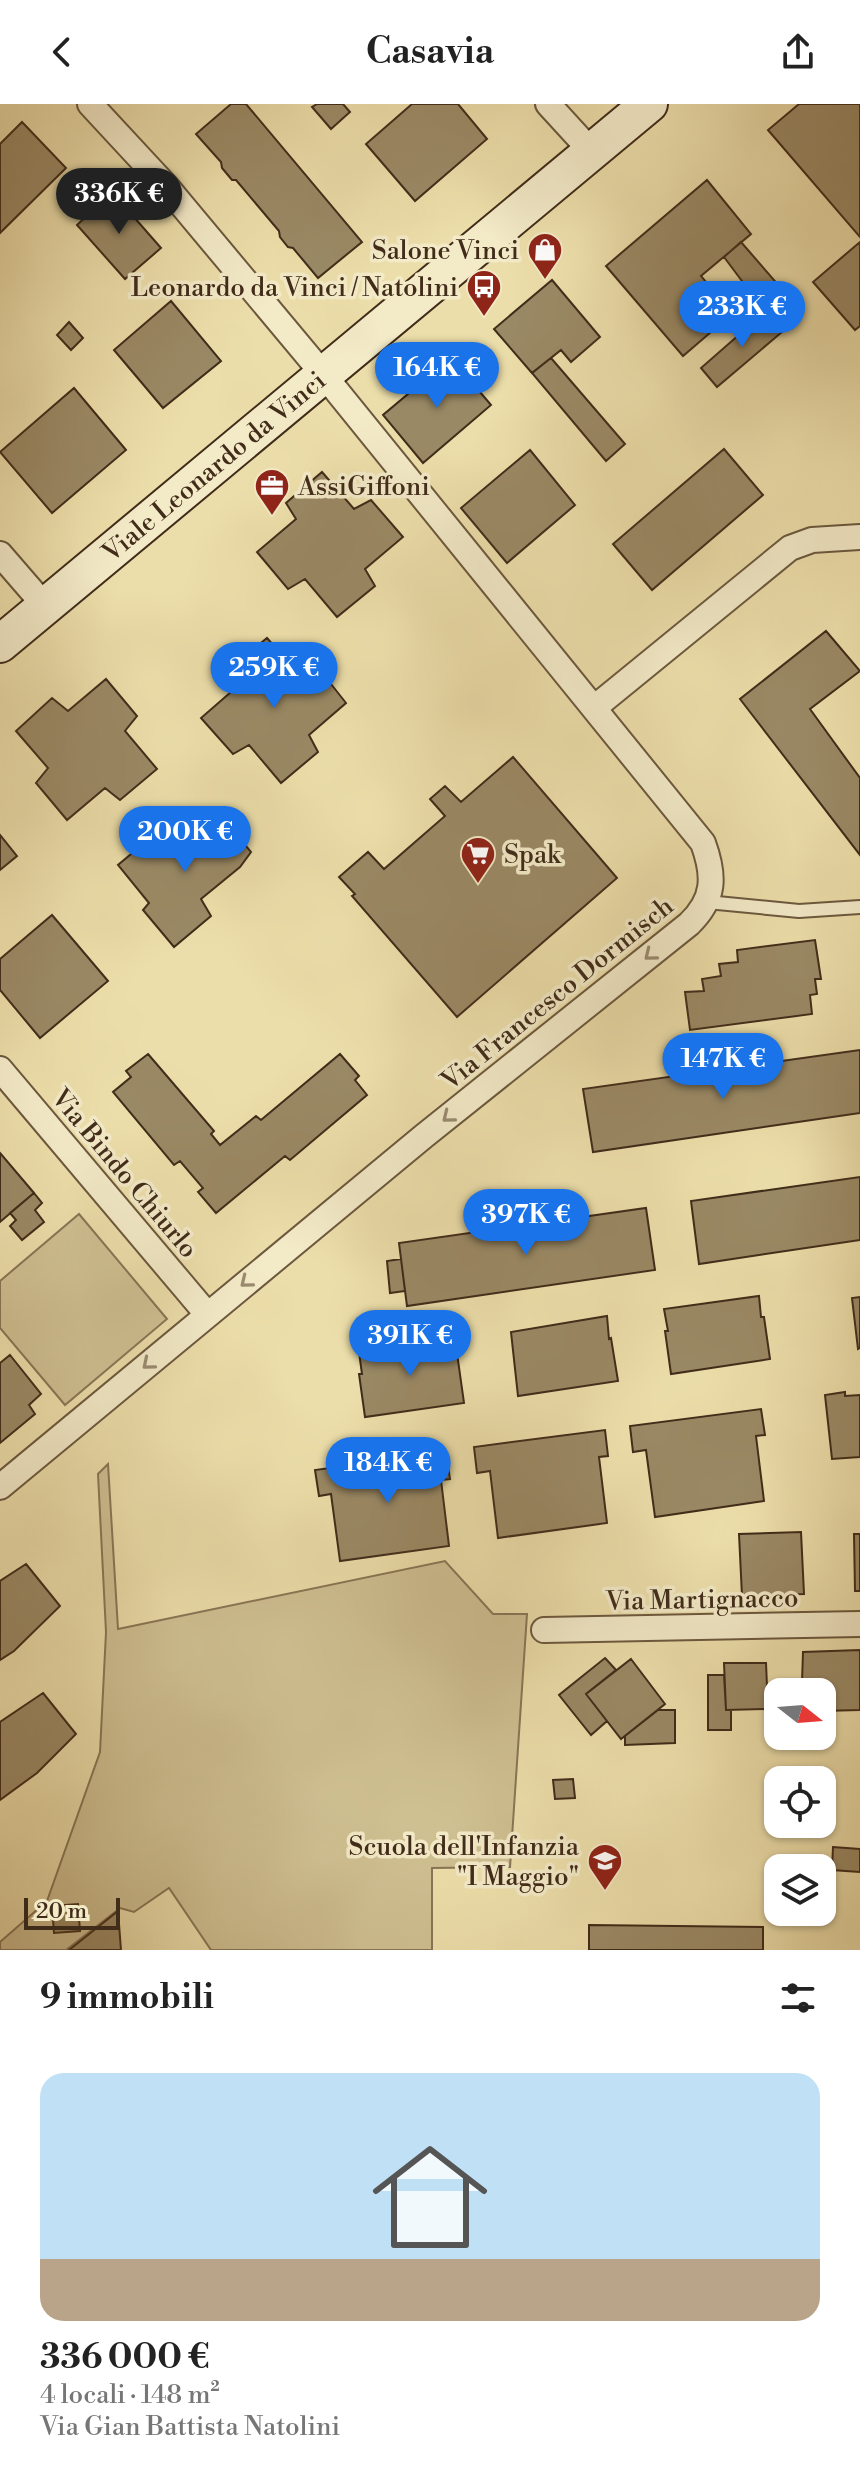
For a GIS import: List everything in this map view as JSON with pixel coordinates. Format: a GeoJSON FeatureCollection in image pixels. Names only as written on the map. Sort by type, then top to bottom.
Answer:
{"type":"FeatureCollection","features":[{"type":"Feature","properties":{"kind":"main road","name":"Viale Leonardo da Vinci"},"geometry":{"type":"LineString","coordinates":[[0,644],[649,104]]}},
{"type":"Feature","properties":{"kind":"street","name":"Via Francesco Dormisch"},"geometry":{"type":"LineString","coordinates":[[0,1487],[207,1314],[689,924],[707,902],[711,878],[703,843],[323,374],[166,186],[90,104]]}},
{"type":"Feature","properties":{"kind":"street"},"geometry":{"type":"LineString","coordinates":[[548,104],[591,151]]}},
{"type":"Feature","properties":{"kind":"street"},"geometry":{"type":"LineString","coordinates":[[594,708],[790,548],[812,540],[860,537]]}},
{"type":"Feature","properties":{"kind":"street"},"geometry":{"type":"LineString","coordinates":[[0,554],[45,606]]}},
{"type":"Feature","properties":{"kind":"street","name":"Via Bindo Chiurlo"},"geometry":{"type":"LineString","coordinates":[[0,1069],[207,1314]]}},
{"type":"Feature","properties":{"kind":"street","name":"Via Martignacco"},"geometry":{"type":"LineString","coordinates":[[544,1630],[860,1624]]}},
{"type":"Feature","properties":{"kind":"lane"},"geometry":{"type":"LineString","coordinates":[[707,902],[799,911],[860,907]]}},
{"type":"Feature","properties":{"kind":"shaded area"},"geometry":{"type":"Polygon","coordinates":[[[79,1214],[167,1319],[65,1405],[0,1328],[0,1281],[79,1214]]]}},
{"type":"Feature","properties":{"kind":"shaded area"},"geometry":{"type":"Polygon","coordinates":[[[108,1464],[118,1629],[445,1561],[493,1614],[527,1614],[510,1867],[432,1868],[432,1950],[211,1950],[169,1888],[134,1912],[120,1908],[66,1950],[0,1950],[0,1942],[47,1901],[100,1752],[106,1632],[98,1474],[108,1464]]]}},
{"type":"Feature","properties":{"kind":"building"},"geometry":{"type":"Polygon","coordinates":[[[231,104],[246,104],[362,242],[318,278],[293,248],[288,247],[279,231],[236,180],[232,180],[221,162],[196,134],[231,104]]]}},
{"type":"Feature","properties":{"kind":"building"},"geometry":{"type":"Polygon","coordinates":[[[317,104],[343,104],[350,112],[331,129],[312,107],[317,104]]]}},
{"type":"Feature","properties":{"kind":"building"},"geometry":{"type":"Polygon","coordinates":[[[412,104],[458,104],[487,139],[415,201],[366,144],[412,104]]]}},
{"type":"Feature","properties":{"kind":"building"},"geometry":{"type":"Polygon","coordinates":[[[799,104],[860,104],[860,237],[768,130],[799,104]]]}},
{"type":"Feature","properties":{"kind":"building"},"geometry":{"type":"Polygon","coordinates":[[[22,122],[66,168],[0,233],[0,144],[22,122]]]}},
{"type":"Feature","properties":{"kind":"building"},"geometry":{"type":"Polygon","coordinates":[[[707,180],[751,234],[701,276],[732,314],[683,356],[606,266],[707,180]]]}},
{"type":"Feature","properties":{"kind":"building"},"geometry":{"type":"Polygon","coordinates":[[[112,192],[161,248],[125,279],[77,225],[112,192]]]}},
{"type":"Feature","properties":{"kind":"building"},"geometry":{"type":"Polygon","coordinates":[[[741,242],[787,295],[765,312],[724,257],[741,242]]]}},
{"type":"Feature","properties":{"kind":"building"},"geometry":{"type":"Polygon","coordinates":[[[860,242],[860,326],[855,330],[813,282],[860,242]]]}},
{"type":"Feature","properties":{"kind":"building"},"geometry":{"type":"Polygon","coordinates":[[[552,280],[600,337],[571,362],[561,350],[532,373],[494,329],[552,280]]]}},
{"type":"Feature","properties":{"kind":"building"},"geometry":{"type":"Polygon","coordinates":[[[171,301],[221,361],[163,408],[114,350],[171,301]]]}},
{"type":"Feature","properties":{"kind":"building"},"geometry":{"type":"Polygon","coordinates":[[[765,312],[782,332],[717,387],[701,368],[765,312]]]}},
{"type":"Feature","properties":{"kind":"building"},"geometry":{"type":"Polygon","coordinates":[[[69,322],[83,338],[71,350],[57,335],[69,322]]]}},
{"type":"Feature","properties":{"kind":"building"},"geometry":{"type":"Polygon","coordinates":[[[451,358],[491,405],[423,463],[383,415],[451,358]]]}},
{"type":"Feature","properties":{"kind":"building"},"geometry":{"type":"Polygon","coordinates":[[[551,358],[625,444],[606,461],[532,373],[551,358]]]}},
{"type":"Feature","properties":{"kind":"building"},"geometry":{"type":"Polygon","coordinates":[[[74,388],[126,450],[52,513],[0,452],[74,388]]]}},
{"type":"Feature","properties":{"kind":"building"},"geometry":{"type":"Polygon","coordinates":[[[724,449],[763,495],[652,590],[613,544],[724,449]]]}},
{"type":"Feature","properties":{"kind":"building"},"geometry":{"type":"Polygon","coordinates":[[[530,450],[575,505],[507,563],[461,508],[530,450]]]}},
{"type":"Feature","properties":{"kind":"building"},"geometry":{"type":"Polygon","coordinates":[[[322,472],[354,509],[371,500],[403,537],[365,569],[375,586],[337,617],[305,579],[288,589],[257,552],[296,519],[286,503],[322,472]]]}},
{"type":"Feature","properties":{"kind":"building"},"geometry":{"type":"Polygon","coordinates":[[[826,631],[860,671],[810,709],[860,778],[860,855],[740,699],[826,631]]]}},
{"type":"Feature","properties":{"kind":"building"},"geometry":{"type":"Polygon","coordinates":[[[267,638],[299,675],[316,665],[346,703],[309,735],[318,752],[281,783],[249,745],[233,754],[201,718],[239,685],[230,669],[267,638]]]}},
{"type":"Feature","properties":{"kind":"building"},"geometry":{"type":"Polygon","coordinates":[[[106,679],[137,716],[125,731],[157,769],[120,800],[105,788],[67,820],[36,783],[48,768],[16,731],[52,698],[68,711],[106,679]]]}},
{"type":"Feature","properties":{"kind":"building","name":"Spak"},"geometry":{"type":"Polygon","coordinates":[[[513,757],[617,878],[457,1017],[339,877],[368,852],[384,869],[445,816],[430,799],[445,786],[461,802],[513,757]]]}},
{"type":"Feature","properties":{"kind":"building"},"geometry":{"type":"Polygon","coordinates":[[[215,808],[251,852],[240,867],[201,899],[211,916],[174,947],[143,910],[149,903],[118,865],[155,834],[170,846],[215,808]]]}},
{"type":"Feature","properties":{"kind":"building"},"geometry":{"type":"Polygon","coordinates":[[[0,835],[17,856],[0,870],[0,835]]]}},
{"type":"Feature","properties":{"kind":"building"},"geometry":{"type":"Polygon","coordinates":[[[52,915],[108,981],[40,1038],[0,990],[0,959],[52,915]]]}},
{"type":"Feature","properties":{"kind":"building"},"geometry":{"type":"Polygon","coordinates":[[[815,940],[821,979],[815,979],[817,994],[810,995],[812,1014],[690,1030],[685,992],[704,991],[702,979],[721,976],[719,964],[738,962],[737,950],[815,940]]]}},
{"type":"Feature","properties":{"kind":"building"},"geometry":{"type":"Polygon","coordinates":[[[860,1050],[860,1113],[593,1152],[583,1089],[860,1050]]]}},
{"type":"Feature","properties":{"kind":"building"},"geometry":{"type":"Polygon","coordinates":[[[148,1054],[214,1131],[211,1134],[220,1145],[256,1116],[261,1120],[340,1054],[359,1076],[355,1080],[367,1095],[290,1160],[285,1156],[216,1213],[198,1192],[203,1188],[180,1161],[174,1165],[113,1092],[131,1077],[126,1071],[148,1054]]]}},
{"type":"Feature","properties":{"kind":"building"},"geometry":{"type":"Polygon","coordinates":[[[0,1153],[34,1193],[0,1222],[0,1153]]]}},
{"type":"Feature","properties":{"kind":"building"},"geometry":{"type":"Polygon","coordinates":[[[860,1177],[860,1240],[699,1264],[691,1201],[860,1177]]]}},
{"type":"Feature","properties":{"kind":"building"},"geometry":{"type":"Polygon","coordinates":[[[34,1193],[42,1203],[35,1210],[44,1222],[22,1240],[10,1226],[16,1220],[10,1213],[34,1193]]]}},
{"type":"Feature","properties":{"kind":"building"},"geometry":{"type":"Polygon","coordinates":[[[646,1208],[655,1270],[407,1306],[399,1243],[646,1208]]]}},
{"type":"Feature","properties":{"kind":"building"},"geometry":{"type":"Polygon","coordinates":[[[401,1259],[405,1291],[390,1293],[387,1261],[401,1259]]]}},
{"type":"Feature","properties":{"kind":"building"},"geometry":{"type":"Polygon","coordinates":[[[759,1296],[770,1359],[671,1374],[664,1309],[759,1296]]]}},
{"type":"Feature","properties":{"kind":"building"},"geometry":{"type":"Polygon","coordinates":[[[860,1297],[860,1348],[858,1349],[852,1298],[860,1297]]]}},
{"type":"Feature","properties":{"kind":"building"},"geometry":{"type":"Polygon","coordinates":[[[607,1316],[618,1381],[518,1396],[511,1332],[607,1316]]]}},
{"type":"Feature","properties":{"kind":"building"},"geometry":{"type":"Polygon","coordinates":[[[455,1339],[464,1403],[365,1417],[359,1352],[455,1339]]]}},
{"type":"Feature","properties":{"kind":"building"},"geometry":{"type":"Polygon","coordinates":[[[10,1355],[41,1394],[29,1405],[35,1414],[0,1443],[0,1363],[10,1355]]]}},
{"type":"Feature","properties":{"kind":"building"},"geometry":{"type":"Polygon","coordinates":[[[845,1392],[845,1396],[860,1395],[860,1457],[832,1459],[825,1395],[845,1392]]]}},
{"type":"Feature","properties":{"kind":"building"},"geometry":{"type":"Polygon","coordinates":[[[761,1409],[765,1435],[756,1436],[764,1501],[655,1517],[646,1450],[633,1452],[630,1426],[761,1409]]]}},
{"type":"Feature","properties":{"kind":"building"},"geometry":{"type":"Polygon","coordinates":[[[605,1430],[608,1456],[599,1457],[607,1523],[498,1538],[490,1471],[477,1473],[474,1447],[605,1430]]]}},
{"type":"Feature","properties":{"kind":"building"},"geometry":{"type":"Polygon","coordinates":[[[446,1452],[450,1479],[441,1480],[449,1546],[340,1561],[331,1494],[319,1496],[315,1470],[446,1452]]]}},
{"type":"Feature","properties":{"kind":"building"},"geometry":{"type":"Polygon","coordinates":[[[801,1532],[804,1594],[742,1596],[739,1534],[801,1532]]]}},
{"type":"Feature","properties":{"kind":"building"},"geometry":{"type":"Polygon","coordinates":[[[854,1534],[860,1534],[860,1591],[855,1591],[854,1534]]]}},
{"type":"Feature","properties":{"kind":"building"},"geometry":{"type":"Polygon","coordinates":[[[26,1564],[60,1606],[14,1651],[0,1660],[0,1581],[26,1564]]]}},
{"type":"Feature","properties":{"kind":"building"},"geometry":{"type":"Polygon","coordinates":[[[860,1650],[860,1710],[836,1711],[836,1678],[802,1678],[803,1652],[860,1650]]]}},
{"type":"Feature","properties":{"kind":"building"},"geometry":{"type":"Polygon","coordinates":[[[605,1658],[616,1670],[586,1694],[607,1721],[591,1735],[559,1695],[605,1658]]]}},
{"type":"Feature","properties":{"kind":"building"},"geometry":{"type":"Polygon","coordinates":[[[631,1659],[665,1704],[621,1739],[586,1694],[631,1659]]]}},
{"type":"Feature","properties":{"kind":"building"},"geometry":{"type":"Polygon","coordinates":[[[724,1663],[766,1663],[764,1709],[726,1710],[724,1663]]]}},
{"type":"Feature","properties":{"kind":"building"},"geometry":{"type":"Polygon","coordinates":[[[708,1675],[724,1675],[726,1710],[731,1710],[731,1730],[708,1730],[708,1675]]]}},
{"type":"Feature","properties":{"kind":"building"},"geometry":{"type":"Polygon","coordinates":[[[43,1693],[76,1734],[37,1773],[0,1800],[0,1722],[43,1693]]]}},
{"type":"Feature","properties":{"kind":"building"},"geometry":{"type":"Polygon","coordinates":[[[658,1710],[675,1710],[675,1743],[625,1745],[625,1736],[658,1710]]]}},
{"type":"Feature","properties":{"kind":"building"},"geometry":{"type":"Polygon","coordinates":[[[573,1779],[575,1798],[555,1799],[553,1780],[573,1779]]]}},
{"type":"Feature","properties":{"kind":"building"},"geometry":{"type":"Polygon","coordinates":[[[833,1847],[860,1849],[860,1872],[836,1870],[836,1854],[833,1854],[833,1847]]]}},
{"type":"Feature","properties":{"kind":"building"},"geometry":{"type":"Polygon","coordinates":[[[78,1904],[80,1931],[54,1933],[52,1906],[78,1904]]]}},
{"type":"Feature","properties":{"kind":"building"},"geometry":{"type":"Polygon","coordinates":[[[118,1911],[121,1950],[69,1950],[118,1911]]]}},
{"type":"Feature","properties":{"kind":"building"},"geometry":{"type":"Polygon","coordinates":[[[589,1925],[763,1927],[763,1950],[589,1950],[589,1925]]]}},
{"type":"Feature","properties":{"kind":"place","name":"Salone Vinci"},"geometry":{"type":"Point","coordinates":[545,281]}},
{"type":"Feature","properties":{"kind":"place","name":"Leonardo da Vinci / Natolini"},"geometry":{"type":"Point","coordinates":[484,318]}},
{"type":"Feature","properties":{"kind":"place","name":"AssiGiffoni"},"geometry":{"type":"Point","coordinates":[272,517]}},
{"type":"Feature","properties":{"kind":"place","name":"Spak"},"geometry":{"type":"Point","coordinates":[478,885]}},
{"type":"Feature","properties":{"kind":"place","name":"Scuola dell'Infanzia \"I Maggio\""},"geometry":{"type":"Point","coordinates":[605,1892]}}]}
